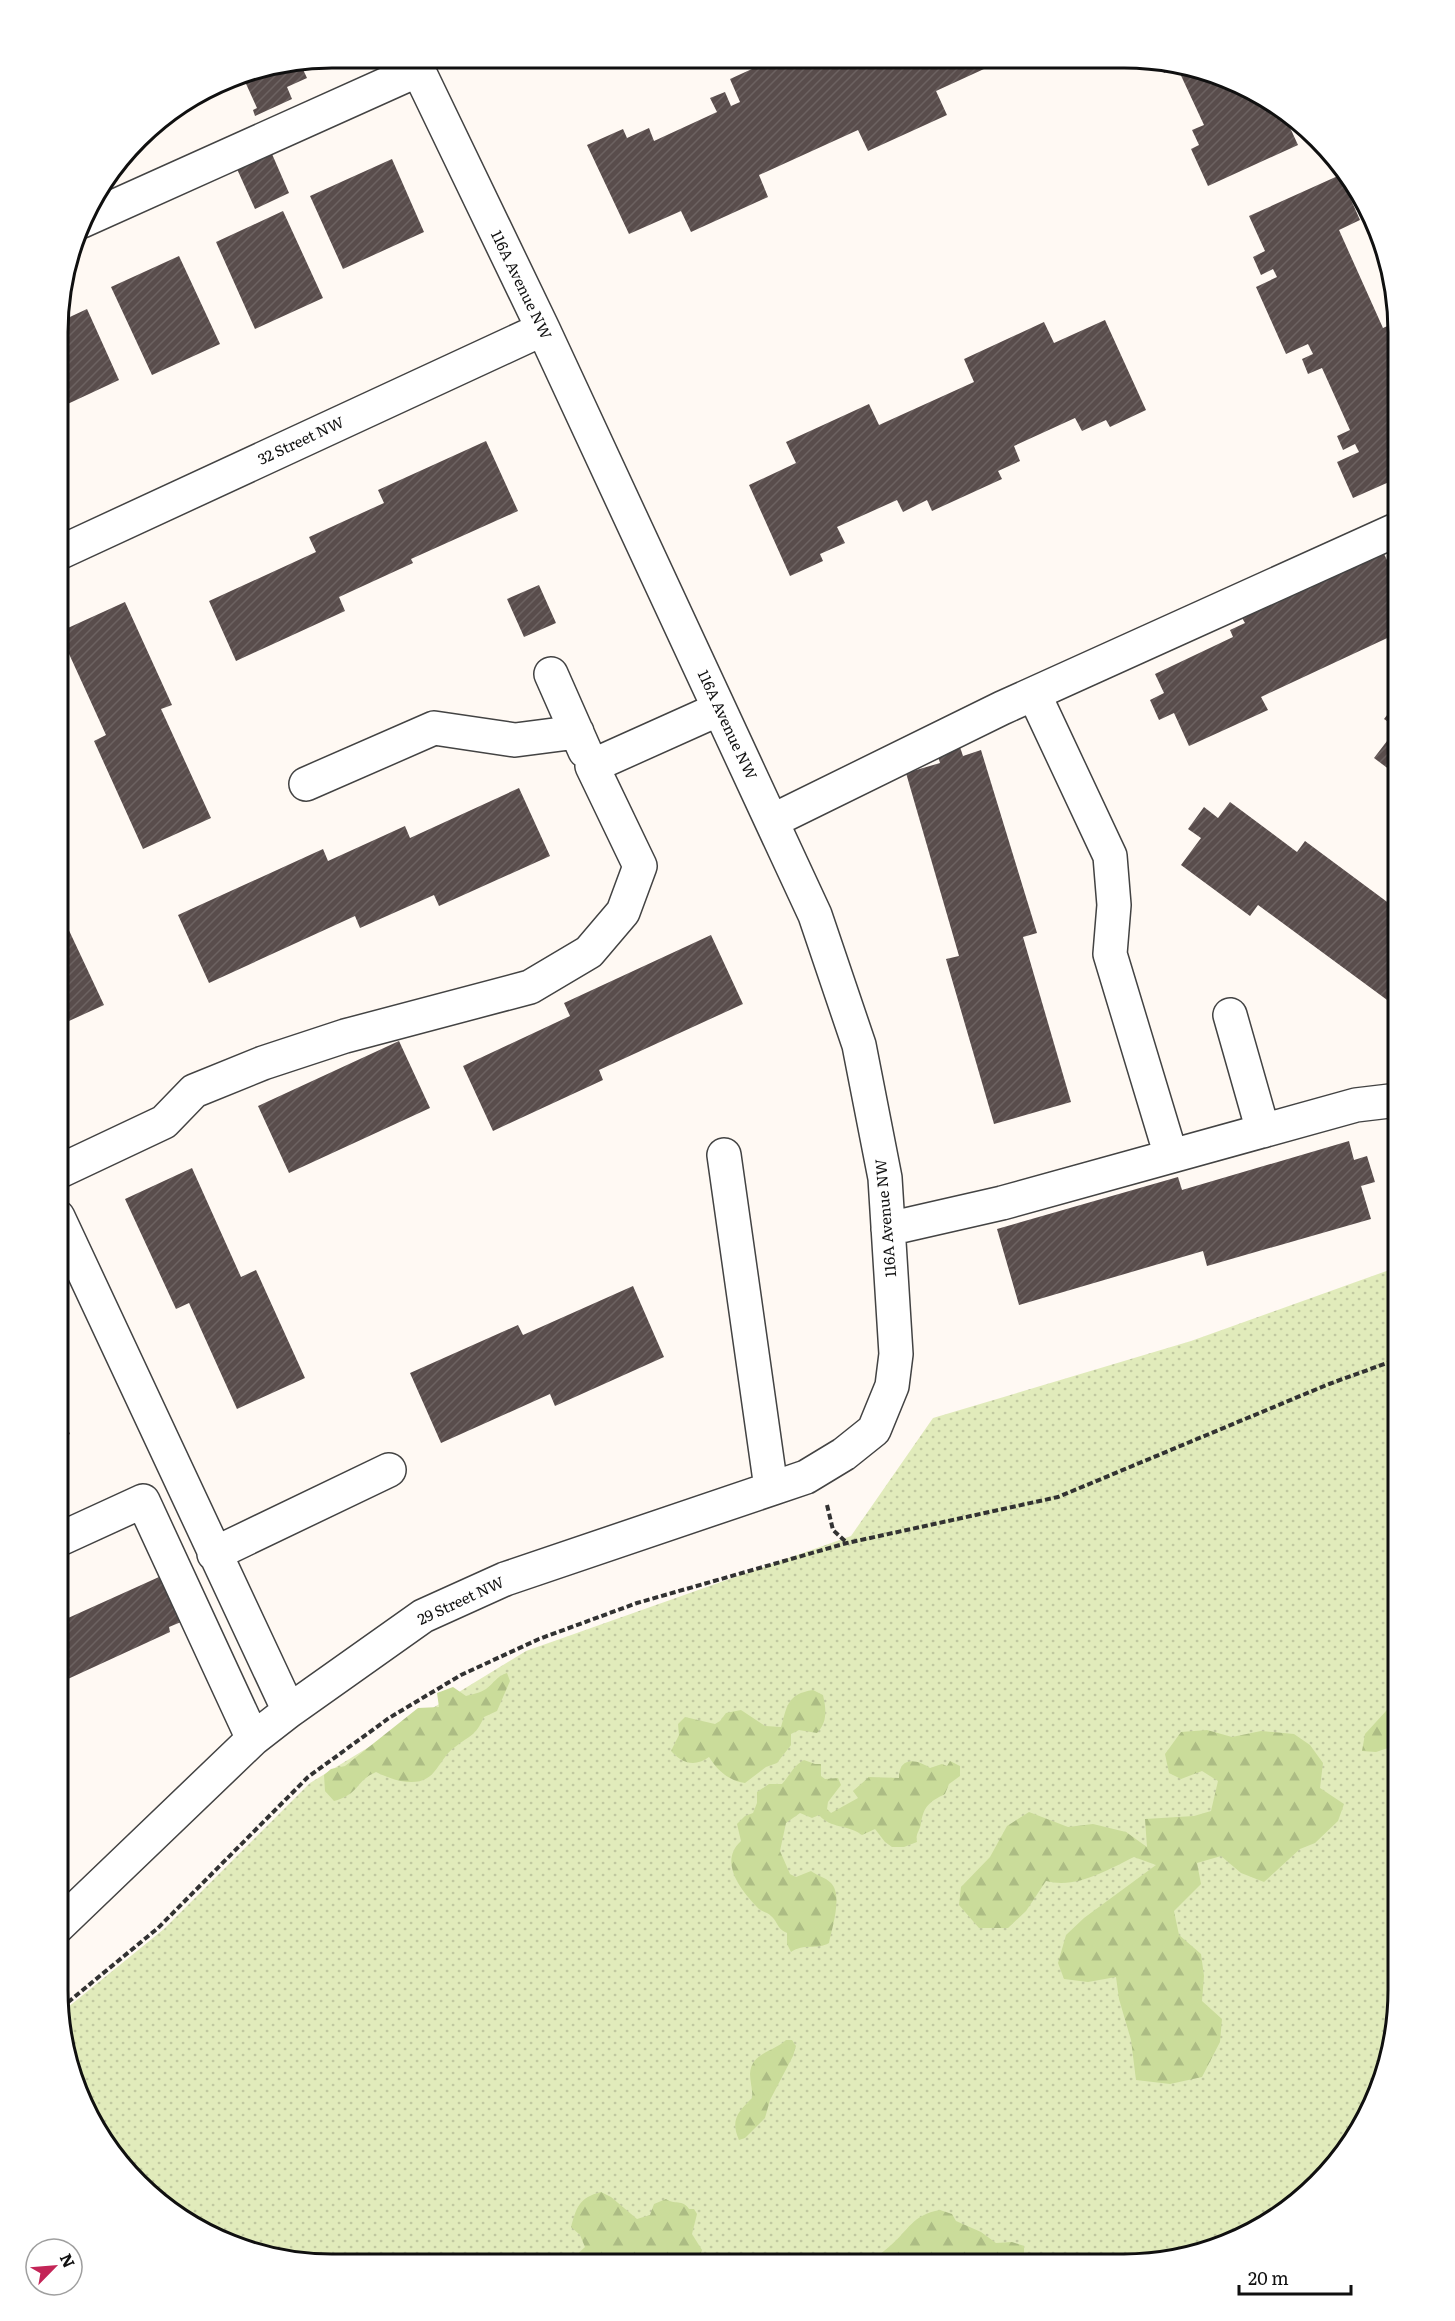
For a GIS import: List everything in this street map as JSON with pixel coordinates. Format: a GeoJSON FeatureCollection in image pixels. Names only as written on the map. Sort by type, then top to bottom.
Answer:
{"type":"FeatureCollection","features":[{"type":"Feature","properties":{"kind":"street"},"geometry":{"type":"LineString","coordinates":[[96,214],[406,68]]}},
{"type":"Feature","properties":{"kind":"street","name":"116A Avenue NW"},"geometry":{"type":"LineString","coordinates":[[417,68],[543,329],[815,915],[859,1045],[885,1178],[896,1354],[892,1386],[874,1430]]}},
{"type":"Feature","properties":{"kind":"street","name":"32 Street NW"},"geometry":{"type":"LineString","coordinates":[[68,549],[543,329]]}},
{"type":"Feature","properties":{"kind":"street"},"geometry":{"type":"LineString","coordinates":[[772,821],[1034,694],[1388,534]]}},
{"type":"Feature","properties":{"kind":"street"},"geometry":{"type":"LineString","coordinates":[[68,1167],[164,1122],[194,1091],[262,1063],[345,1036],[530,987],[589,952],[623,912],[640,866],[551,674]]}},
{"type":"Feature","properties":{"kind":"street"},"geometry":{"type":"LineString","coordinates":[[1034,694],[1110,856],[1114,905],[1110,954],[1171,1156]]}},
{"type":"Feature","properties":{"kind":"street"},"geometry":{"type":"LineString","coordinates":[[592,766],[719,709]]}},
{"type":"Feature","properties":{"kind":"street"},"geometry":{"type":"LineString","coordinates":[[306,784],[434,728],[515,740],[577,732]]}},
{"type":"Feature","properties":{"kind":"street"},"geometry":{"type":"LineString","coordinates":[[1230,1015],[1263,1131]]}},
{"type":"Feature","properties":{"kind":"street"},"geometry":{"type":"LineString","coordinates":[[888,1229],[1002,1203],[1356,1105],[1388,1101]]}},
{"type":"Feature","properties":{"kind":"street"},"geometry":{"type":"LineString","coordinates":[[724,1155],[771,1488]]}},
{"type":"Feature","properties":{"kind":"street"},"geometry":{"type":"LineString","coordinates":[[68,1239],[289,1711]]}},
{"type":"Feature","properties":{"kind":"street","name":"29 Street NW"},"geometry":{"type":"LineString","coordinates":[[68,1916],[253,1739],[423,1616],[505,1579],[806,1477],[844,1454],[874,1430]]}},
{"type":"Feature","properties":{"kind":"street"},"geometry":{"type":"LineString","coordinates":[[214,1554],[389,1470]]}},
{"type":"Feature","properties":{"kind":"street"},"geometry":{"type":"LineString","coordinates":[[68,1535],[143,1501],[253,1739]]}},
{"type":"Feature","properties":{"kind":"path"},"geometry":{"type":"LineString","coordinates":[[68,2002],[158,1928],[308,1777],[389,1718],[461,1675],[539,1639],[637,1603],[847,1543],[1058,1497],[1318,1389],[1388,1363]]}},
{"type":"Feature","properties":{"kind":"green space"},"geometry":{"type":"Polygon","coordinates":[[[1388,1270],[1387,2007],[1379,2058],[1352,2122],[1322,2164],[1284,2199],[1240,2226],[1192,2245],[1124,2254],[332,2254],[263,2245],[215,2226],[185,2209],[157,2188],[122,2150],[103,2122],[88,2091],[76,2058],[68,2007],[164,1929],[310,1783],[526,1651],[851,1536],[933,1418],[1191,1341],[1388,1270]]]}},
{"type":"Feature","properties":{"kind":"green space"},"geometry":{"type":"Polygon","coordinates":[[[507,1673],[510,1681],[497,1711],[484,1717],[475,1732],[452,1749],[428,1777],[421,1781],[406,1782],[376,1772],[364,1779],[349,1795],[334,1801],[325,1791],[324,1775],[331,1769],[345,1766],[418,1708],[439,1707],[437,1693],[453,1687],[466,1696],[486,1689],[507,1673]]]}},
{"type":"Feature","properties":{"kind":"green space"},"geometry":{"type":"Polygon","coordinates":[[[813,1690],[823,1695],[825,1715],[821,1729],[817,1733],[799,1730],[791,1734],[791,1745],[777,1763],[766,1767],[745,1783],[724,1774],[709,1757],[699,1762],[689,1763],[671,1751],[679,1735],[678,1724],[685,1717],[715,1724],[726,1713],[741,1710],[765,1726],[781,1727],[789,1702],[804,1692],[813,1690]]]}},
{"type":"Feature","properties":{"kind":"green space"},"geometry":{"type":"Polygon","coordinates":[[[1388,1709],[1388,1748],[1376,1752],[1362,1751],[1365,1734],[1388,1709]]]}},
{"type":"Feature","properties":{"kind":"green space"},"geometry":{"type":"Polygon","coordinates":[[[1207,1730],[1232,1737],[1261,1731],[1294,1734],[1310,1745],[1323,1763],[1320,1788],[1344,1804],[1338,1821],[1315,1843],[1300,1849],[1264,1882],[1241,1873],[1221,1856],[1197,1863],[1201,1884],[1174,1911],[1179,1935],[1201,1954],[1204,1976],[1202,2001],[1222,2019],[1220,2042],[1202,2077],[1170,2084],[1136,2080],[1131,2040],[1119,1999],[1116,1977],[1088,1982],[1064,1979],[1058,1963],[1066,1935],[1084,1918],[1156,1865],[1134,1857],[1092,1877],[1058,1883],[1046,1881],[1026,1911],[1008,1928],[979,1928],[959,1905],[961,1887],[990,1857],[1007,1826],[1029,1812],[1068,1827],[1093,1824],[1126,1832],[1147,1847],[1145,1819],[1194,1816],[1211,1811],[1218,1781],[1202,1771],[1181,1779],[1169,1773],[1165,1754],[1181,1732],[1207,1730]]]}},
{"type":"Feature","properties":{"kind":"green space"},"geometry":{"type":"Polygon","coordinates":[[[804,1760],[821,1764],[821,1776],[825,1779],[838,1778],[841,1785],[828,1802],[827,1809],[831,1813],[858,1798],[853,1791],[869,1777],[899,1778],[902,1766],[910,1761],[930,1768],[942,1764],[947,1766],[950,1761],[960,1766],[960,1776],[949,1784],[945,1794],[931,1802],[926,1808],[917,1842],[904,1847],[892,1847],[875,1829],[862,1835],[851,1829],[834,1825],[819,1815],[812,1818],[800,1813],[786,1823],[780,1851],[790,1874],[796,1877],[811,1871],[831,1883],[836,1895],[836,1912],[829,1943],[791,1952],[787,1944],[787,1933],[771,1916],[759,1909],[739,1885],[732,1867],[732,1858],[734,1849],[741,1841],[737,1824],[745,1816],[753,1813],[757,1803],[757,1792],[769,1784],[782,1784],[794,1768],[804,1760]]]}},
{"type":"Feature","properties":{"kind":"green space"},"geometry":{"type":"Polygon","coordinates":[[[786,2040],[792,2040],[796,2046],[770,2100],[765,2118],[745,2138],[739,2140],[735,2122],[739,2112],[752,2098],[751,2067],[754,2061],[764,2053],[786,2040]]]}},
{"type":"Feature","properties":{"kind":"green space"},"geometry":{"type":"Polygon","coordinates":[[[601,2192],[611,2197],[637,2219],[650,2215],[654,2204],[666,2199],[694,2209],[697,2214],[692,2234],[702,2250],[701,2254],[578,2254],[585,2247],[580,2235],[571,2227],[577,2208],[588,2197],[601,2192]]]}},
{"type":"Feature","properties":{"kind":"green space"},"geometry":{"type":"Polygon","coordinates":[[[940,2210],[952,2214],[956,2221],[981,2232],[996,2243],[1012,2242],[1024,2246],[1024,2254],[880,2254],[917,2219],[940,2210]]]}},
{"type":"Feature","properties":{"kind":"building"},"geometry":{"type":"Polygon","coordinates":[[[754,68],[984,69],[936,91],[947,115],[868,151],[858,130],[759,175],[768,197],[691,232],[681,211],[629,234],[587,145],[623,129],[627,138],[649,128],[654,141],[717,112],[710,98],[725,92],[731,106],[740,102],[730,79],[754,68]]]}},
{"type":"Feature","properties":{"kind":"building"},"geometry":{"type":"Polygon","coordinates":[[[303,69],[307,78],[287,87],[292,99],[255,116],[253,110],[257,108],[245,83],[263,76],[303,69]]]}},
{"type":"Feature","properties":{"kind":"building"},"geometry":{"type":"Polygon","coordinates":[[[1180,74],[1225,88],[1256,103],[1289,126],[1298,145],[1208,186],[1191,149],[1199,145],[1192,130],[1204,125],[1180,74]]]}},
{"type":"Feature","properties":{"kind":"building"},"geometry":{"type":"Polygon","coordinates":[[[272,154],[289,193],[255,209],[237,169],[272,154]]]}},
{"type":"Feature","properties":{"kind":"building"},"geometry":{"type":"Polygon","coordinates":[[[392,159],[424,232],[343,269],[310,196],[392,159]]]}},
{"type":"Feature","properties":{"kind":"building"},"geometry":{"type":"Polygon","coordinates":[[[1337,176],[1349,194],[1360,220],[1339,230],[1383,328],[1388,326],[1388,482],[1353,498],[1337,462],[1359,452],[1355,444],[1343,450],[1337,436],[1350,430],[1322,368],[1308,374],[1302,359],[1313,354],[1308,344],[1286,354],[1256,287],[1277,277],[1273,269],[1261,275],[1253,257],[1265,251],[1249,216],[1337,176]]]}},
{"type":"Feature","properties":{"kind":"building"},"geometry":{"type":"Polygon","coordinates":[[[283,211],[323,298],[255,329],[216,242],[283,211]]]}},
{"type":"Feature","properties":{"kind":"building"},"geometry":{"type":"Polygon","coordinates":[[[179,256],[220,344],[152,375],[111,287],[179,256]]]}},
{"type":"Feature","properties":{"kind":"building"},"geometry":{"type":"Polygon","coordinates":[[[87,309],[119,380],[68,404],[68,332],[68,318],[87,309]]]}},
{"type":"Feature","properties":{"kind":"building"},"geometry":{"type":"Polygon","coordinates":[[[1105,320],[1146,410],[1110,427],[1106,420],[1082,431],[1075,418],[1014,446],[1020,461],[998,471],[1002,479],[932,511],[927,500],[903,512],[897,500],[837,527],[845,543],[820,554],[823,561],[790,576],[749,485],[796,463],[786,442],[869,404],[879,425],[974,382],[964,359],[1044,322],[1054,343],[1105,320]]]}},
{"type":"Feature","properties":{"kind":"building"},"geometry":{"type":"Polygon","coordinates":[[[486,441],[518,511],[411,559],[413,563],[339,597],[345,611],[236,661],[209,601],[316,552],[309,537],[384,503],[378,490],[486,441]]]}},
{"type":"Feature","properties":{"kind":"building"},"geometry":{"type":"Polygon","coordinates":[[[1383,552],[1388,562],[1388,638],[1261,697],[1268,710],[1189,746],[1174,713],[1159,720],[1150,700],[1164,693],[1155,674],[1233,637],[1230,630],[1245,623],[1242,618],[1383,552]]]}},
{"type":"Feature","properties":{"kind":"building"},"geometry":{"type":"Polygon","coordinates":[[[539,585],[556,623],[524,637],[507,599],[539,585]]]}},
{"type":"Feature","properties":{"kind":"building"},"geometry":{"type":"Polygon","coordinates":[[[125,602],[172,705],[161,709],[211,818],[143,849],[94,741],[106,735],[68,652],[68,628],[125,602]]]}},
{"type":"Feature","properties":{"kind":"building"},"geometry":{"type":"Polygon","coordinates":[[[1388,740],[1388,768],[1374,758],[1388,740]]]}},
{"type":"Feature","properties":{"kind":"building"},"geometry":{"type":"Polygon","coordinates":[[[959,744],[963,756],[981,750],[1037,933],[1023,937],[1071,1102],[994,1124],[946,959],[959,956],[906,773],[940,763],[936,750],[959,744]]]}},
{"type":"Feature","properties":{"kind":"building"},"geometry":{"type":"Polygon","coordinates":[[[519,788],[550,856],[439,906],[434,895],[360,928],[355,916],[209,983],[178,915],[323,849],[328,861],[405,826],[410,838],[519,788]]]}},
{"type":"Feature","properties":{"kind":"building"},"geometry":{"type":"Polygon","coordinates":[[[1230,802],[1297,852],[1305,841],[1388,903],[1388,1001],[1258,905],[1250,916],[1181,865],[1201,838],[1188,829],[1204,807],[1218,818],[1230,802]]]}},
{"type":"Feature","properties":{"kind":"building"},"geometry":{"type":"Polygon","coordinates":[[[68,928],[104,1005],[68,1021],[68,928]]]}},
{"type":"Feature","properties":{"kind":"building"},"geometry":{"type":"Polygon","coordinates":[[[711,935],[743,1004],[599,1070],[603,1080],[493,1131],[463,1066],[570,1016],[564,1003],[711,935]]]}},
{"type":"Feature","properties":{"kind":"building"},"geometry":{"type":"Polygon","coordinates":[[[399,1041],[430,1108],[289,1173],[258,1106],[399,1041]]]}},
{"type":"Feature","properties":{"kind":"building"},"geometry":{"type":"Polygon","coordinates":[[[1349,1141],[1354,1160],[1367,1156],[1375,1182],[1361,1186],[1371,1219],[1207,1266],[1203,1251],[1019,1305],[997,1229],[1178,1177],[1182,1190],[1349,1141]]]}},
{"type":"Feature","properties":{"kind":"building"},"geometry":{"type":"Polygon","coordinates":[[[192,1168],[241,1277],[256,1270],[305,1378],[237,1409],[189,1303],[176,1309],[125,1199],[192,1168]]]}},
{"type":"Feature","properties":{"kind":"building"},"geometry":{"type":"Polygon","coordinates":[[[633,1286],[664,1357],[555,1406],[550,1394],[441,1443],[410,1373],[518,1325],[523,1335],[633,1286]]]}},
{"type":"Feature","properties":{"kind":"building"},"geometry":{"type":"Polygon","coordinates":[[[159,1577],[181,1622],[169,1627],[170,1632],[68,1679],[68,1618],[159,1577]]]}}]}
